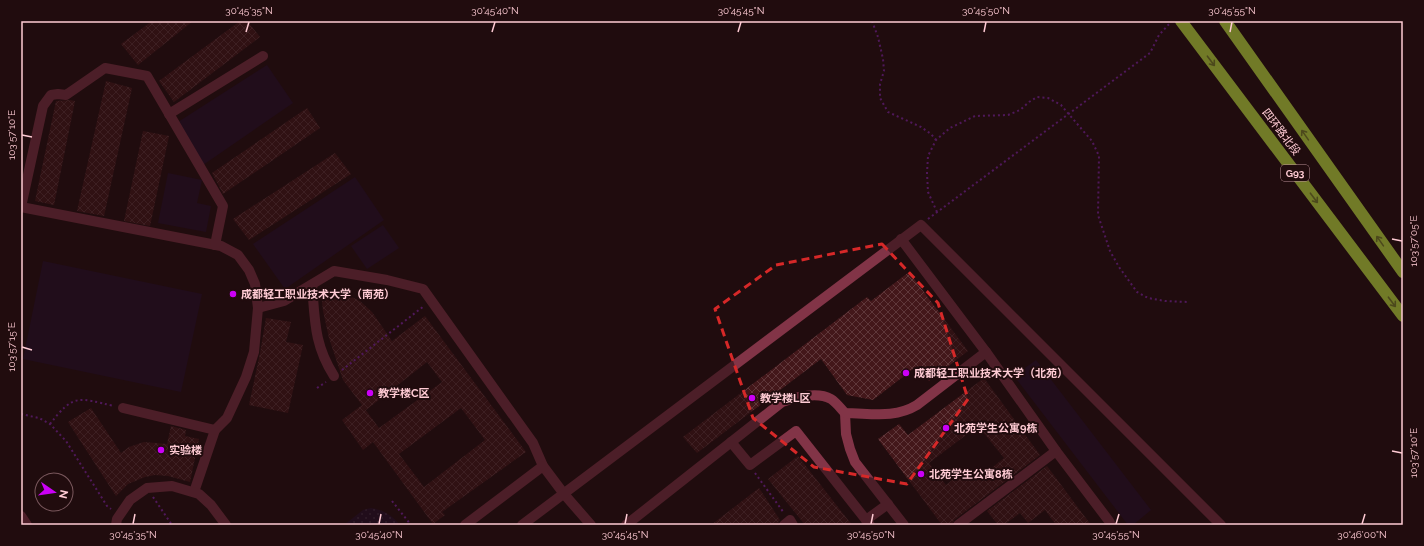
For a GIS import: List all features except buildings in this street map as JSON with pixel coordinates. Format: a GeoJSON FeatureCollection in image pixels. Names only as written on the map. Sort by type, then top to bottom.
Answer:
{"type":"FeatureCollection","features":[{"type":"Feature","properties":{"kind":"highway","name":"四环路北段"},"geometry":{"type":"LineString","coordinates":[[1225,21],[1403,272]]}},
{"type":"Feature","properties":{"kind":"highway","name":"四环路北段"},"geometry":{"type":"LineString","coordinates":[[1184,25],[1403,316]]}},
{"type":"Feature","properties":{"kind":"street"},"geometry":{"type":"LineString","coordinates":[[169,114],[263,56]]}},
{"type":"Feature","properties":{"kind":"street"},"geometry":{"type":"LineString","coordinates":[[194,492],[215,430],[227,418],[246,377],[254,352],[258,308],[255,284],[249,270],[238,255],[221,246],[214,245],[21,207],[43,106],[50,95],[66,94],[105,68],[147,76],[223,206],[214,245]]}},
{"type":"Feature","properties":{"kind":"street"},"geometry":{"type":"LineString","coordinates":[[522,525],[921,224],[1221,525]]}},
{"type":"Feature","properties":{"kind":"street"},"geometry":{"type":"LineString","coordinates":[[902,239],[1111,525]]}},
{"type":"Feature","properties":{"kind":"street"},"geometry":{"type":"LineString","coordinates":[[258,308],[284,301],[334,271],[387,280],[423,289],[533,443],[543,466],[564,494],[591,525]]}},
{"type":"Feature","properties":{"kind":"street"},"geometry":{"type":"LineString","coordinates":[[312,285],[315,326],[326,363],[334,376]]}},
{"type":"Feature","properties":{"kind":"street"},"geometry":{"type":"LineString","coordinates":[[845,413],[889,415],[912,409],[986,352]]}},
{"type":"Feature","properties":{"kind":"street"},"geometry":{"type":"LineString","coordinates":[[626,525],[782,402],[796,397],[820,396],[831,399],[845,413],[846,434],[855,462],[904,525]]}},
{"type":"Feature","properties":{"kind":"street"},"geometry":{"type":"LineString","coordinates":[[123,408],[215,430]]}},
{"type":"Feature","properties":{"kind":"street"},"geometry":{"type":"LineString","coordinates":[[731,442],[750,465],[796,431],[868,522],[888,504]]}},
{"type":"Feature","properties":{"kind":"street"},"geometry":{"type":"LineString","coordinates":[[958,525],[1056,451]]}},
{"type":"Feature","properties":{"kind":"street"},"geometry":{"type":"LineString","coordinates":[[465,525],[543,466]]}},
{"type":"Feature","properties":{"kind":"street"},"geometry":{"type":"LineString","coordinates":[[116,525],[120,514],[130,500],[147,488],[172,486],[199,494],[211,505],[226,525]]}},
{"type":"Feature","properties":{"kind":"street"},"geometry":{"type":"LineString","coordinates":[[21,516],[27,525]]}},
{"type":"Feature","properties":{"kind":"path"},"geometry":{"type":"LineString","coordinates":[[872,21],[878,37],[883,59],[884,71],[880,84],[880,98],[888,112],[921,127],[931,134],[936,140]]}},
{"type":"Feature","properties":{"kind":"path"},"geometry":{"type":"LineString","coordinates":[[921,224],[1150,53],[1159,35],[1172,21]]}},
{"type":"Feature","properties":{"kind":"path"},"geometry":{"type":"LineString","coordinates":[[937,212],[928,192],[927,173],[928,156],[936,140],[950,128],[975,116],[1008,115],[1020,110],[1037,97],[1048,98],[1061,105],[1092,141],[1099,156],[1098,215],[1110,251],[1119,267],[1138,292],[1148,298],[1165,301],[1188,302]]}},
{"type":"Feature","properties":{"kind":"path"},"geometry":{"type":"LineString","coordinates":[[334,376],[431,300]]}},
{"type":"Feature","properties":{"kind":"path"},"geometry":{"type":"LineString","coordinates":[[50,424],[69,402],[83,398],[123,408]]}},
{"type":"Feature","properties":{"kind":"path"},"geometry":{"type":"LineString","coordinates":[[21,414],[39,418],[50,424],[66,441],[107,506],[120,514]]}},
{"type":"Feature","properties":{"kind":"path"},"geometry":{"type":"LineString","coordinates":[[750,465],[789,523]]}},
{"type":"Feature","properties":{"kind":"path"},"geometry":{"type":"LineString","coordinates":[[147,488],[172,525]]}},
{"type":"Feature","properties":{"kind":"path"},"geometry":{"type":"LineString","coordinates":[[392,501],[410,525]]}},
{"type":"Feature","properties":{"kind":"highlighted area"},"geometry":{"type":"Polygon","coordinates":[[[882,244],[938,303],[968,399],[907,484],[814,467],[753,418],[715,309],[776,265],[882,244]]]}},
{"type":"Feature","properties":{"kind":"shaded area"},"geometry":{"type":"Polygon","coordinates":[[[267,65],[293,103],[203,165],[178,122],[267,65]]]}},
{"type":"Feature","properties":{"kind":"shaded area"},"geometry":{"type":"Polygon","coordinates":[[[168,173],[202,180],[197,203],[211,206],[206,232],[158,223],[168,173]]]}},
{"type":"Feature","properties":{"kind":"shaded area"},"geometry":{"type":"Polygon","coordinates":[[[355,177],[384,220],[285,289],[253,244],[355,177]]]}},
{"type":"Feature","properties":{"kind":"shaded area"},"geometry":{"type":"Polygon","coordinates":[[[383,225],[399,248],[367,269],[351,246],[383,225]]]}},
{"type":"Feature","properties":{"kind":"shaded area"},"geometry":{"type":"Polygon","coordinates":[[[43,261],[202,294],[181,392],[23,359],[43,261]]]}},
{"type":"Feature","properties":{"kind":"shaded area"},"geometry":{"type":"Polygon","coordinates":[[[1036,360],[1151,510],[1133,525],[1128,525],[1014,376],[1036,360]]]}},
{"type":"Feature","properties":{"kind":"shaded area"},"geometry":{"type":"Polygon","coordinates":[[[371,508],[379,510],[394,518],[400,525],[344,525],[363,510],[371,508]]]}},
{"type":"Feature","properties":{"kind":"place","name":"成都轻工职业技术大学（南苑）"},"geometry":{"type":"Point","coordinates":[233,294]}},
{"type":"Feature","properties":{"kind":"place","name":"成都轻工职业技术大学（北苑）"},"geometry":{"type":"Point","coordinates":[906,373]}},
{"type":"Feature","properties":{"kind":"place","name":"教学楼C区"},"geometry":{"type":"Point","coordinates":[370,393]}},
{"type":"Feature","properties":{"kind":"place","name":"教学楼L区"},"geometry":{"type":"Point","coordinates":[752,398]}},
{"type":"Feature","properties":{"kind":"place","name":"北苑学生公寓9栋"},"geometry":{"type":"Point","coordinates":[946,428]}},
{"type":"Feature","properties":{"kind":"place","name":"实验楼"},"geometry":{"type":"Point","coordinates":[161,450]}},
{"type":"Feature","properties":{"kind":"place","name":"北苑学生公寓8栋"},"geometry":{"type":"Point","coordinates":[921,474]}}]}
